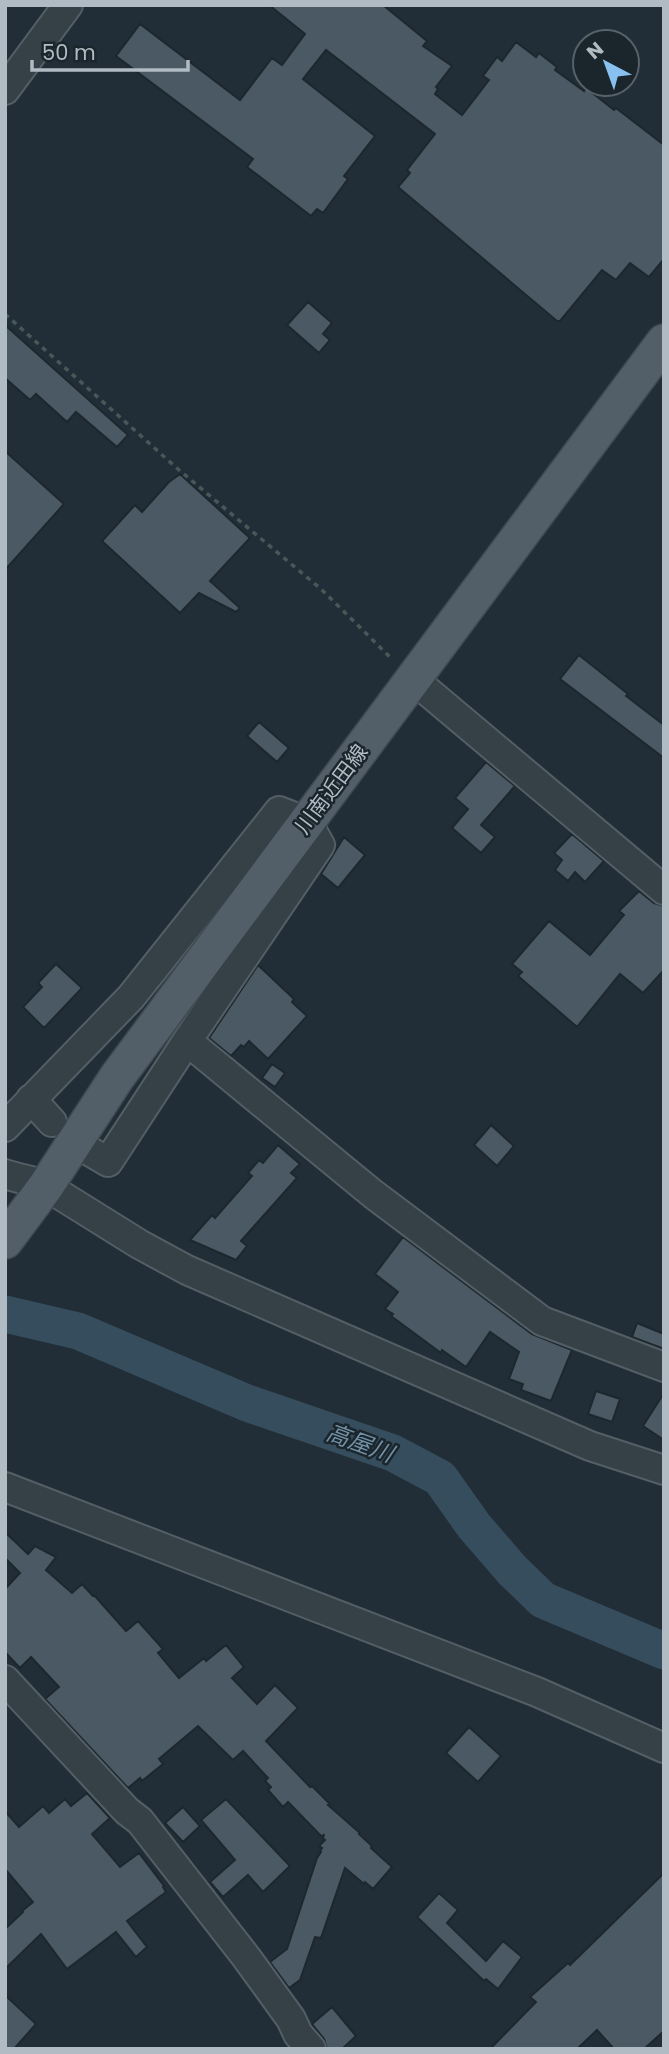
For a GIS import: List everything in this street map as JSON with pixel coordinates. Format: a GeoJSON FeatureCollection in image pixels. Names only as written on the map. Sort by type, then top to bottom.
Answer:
{"type":"FeatureCollection","features":[{"type":"Feature","properties":{"kind":"main road","name":"川南近田線"},"geometry":{"type":"LineString","coordinates":[[5,1241],[39,1195],[117,1077],[664,342]]}},
{"type":"Feature","properties":{"kind":"street"},"geometry":{"type":"LineString","coordinates":[[5,90],[68,5]]}},
{"type":"Feature","properties":{"kind":"street"},"geometry":{"type":"LineString","coordinates":[[413,679],[664,890]]}},
{"type":"Feature","properties":{"kind":"street"},"geometry":{"type":"LineString","coordinates":[[5,1127],[131,996],[279,811],[307,822],[320,845],[108,1162],[91,1152]]}},
{"type":"Feature","properties":{"kind":"street"},"geometry":{"type":"LineString","coordinates":[[187,1041],[373,1194],[542,1321],[664,1367]]}},
{"type":"Feature","properties":{"kind":"street"},"geometry":{"type":"LineString","coordinates":[[31,1099],[52,1122]]}},
{"type":"Feature","properties":{"kind":"street"},"geometry":{"type":"LineString","coordinates":[[5,1174],[36,1181],[39,1195],[187,1270],[590,1446],[664,1470]]}},
{"type":"Feature","properties":{"kind":"street"},"geometry":{"type":"LineString","coordinates":[[5,1487],[537,1692],[664,1748]]}},
{"type":"Feature","properties":{"kind":"street"},"geometry":{"type":"LineString","coordinates":[[5,1680],[127,1811],[140,1821],[207,1905],[311,2049]]}},
{"type":"Feature","properties":{"kind":"path"},"geometry":{"type":"LineString","coordinates":[[5,314],[179,470],[321,589],[413,679]]}},
{"type":"Feature","properties":{"kind":"building"},"geometry":{"type":"Polygon","coordinates":[[[269,5],[383,5],[427,41],[423,46],[452,66],[436,87],[438,89],[435,94],[462,115],[489,80],[483,76],[497,57],[502,61],[516,42],[536,57],[539,53],[571,82],[571,98],[599,98],[664,145],[664,259],[649,277],[630,263],[616,280],[602,270],[560,321],[557,321],[398,187],[410,173],[407,170],[435,134],[326,50],[303,79],[375,136],[344,176],[348,179],[323,213],[317,209],[311,216],[247,167],[253,159],[116,56],[140,24],[240,100],[272,58],[282,65],[305,34],[269,5]]]}},
{"type":"Feature","properties":{"kind":"building"},"geometry":{"type":"Polygon","coordinates":[[[308,302],[332,323],[323,334],[330,340],[319,353],[287,325],[308,302]]]}},
{"type":"Feature","properties":{"kind":"building"},"geometry":{"type":"Polygon","coordinates":[[[5,325],[128,435],[117,447],[76,412],[67,422],[36,394],[30,400],[5,378],[5,325]]]}},
{"type":"Feature","properties":{"kind":"building"},"geometry":{"type":"Polygon","coordinates":[[[5,451],[64,504],[5,570],[5,451]]]}},
{"type":"Feature","properties":{"kind":"building"},"geometry":{"type":"Polygon","coordinates":[[[180,474],[250,538],[210,581],[240,608],[236,612],[199,593],[180,613],[102,541],[135,505],[142,512],[169,482],[180,474]]]}},
{"type":"Feature","properties":{"kind":"building"},"geometry":{"type":"Polygon","coordinates":[[[579,655],[664,725],[664,758],[560,679],[579,655]]]}},
{"type":"Feature","properties":{"kind":"building"},"geometry":{"type":"Polygon","coordinates":[[[259,722],[289,748],[277,762],[247,736],[259,722]]]}},
{"type":"Feature","properties":{"kind":"building"},"geometry":{"type":"Polygon","coordinates":[[[486,762],[515,786],[481,825],[495,837],[481,853],[452,828],[468,809],[455,798],[486,762]]]}},
{"type":"Feature","properties":{"kind":"building"},"geometry":{"type":"Polygon","coordinates":[[[572,834],[604,861],[585,882],[575,872],[568,881],[555,870],[562,860],[554,853],[572,834]]]}},
{"type":"Feature","properties":{"kind":"building"},"geometry":{"type":"Polygon","coordinates":[[[344,837],[365,855],[338,888],[321,874],[344,837]]]}},
{"type":"Feature","properties":{"kind":"building"},"geometry":{"type":"Polygon","coordinates":[[[639,891],[654,903],[664,906],[664,970],[643,993],[620,974],[577,1027],[518,976],[522,972],[512,964],[549,921],[590,955],[624,915],[619,911],[639,891]]]}},
{"type":"Feature","properties":{"kind":"building"},"geometry":{"type":"Polygon","coordinates":[[[56,964],[82,988],[44,1028],[23,1007],[42,987],[38,983],[56,964]]]}},
{"type":"Feature","properties":{"kind":"building"},"geometry":{"type":"Polygon","coordinates":[[[258,965],[294,999],[292,1002],[307,1016],[268,1059],[249,1041],[231,1056],[209,1038],[258,965]]]}},
{"type":"Feature","properties":{"kind":"building"},"geometry":{"type":"Polygon","coordinates":[[[272,1064],[285,1073],[275,1087],[262,1078],[272,1064]]]}},
{"type":"Feature","properties":{"kind":"building"},"geometry":{"type":"Polygon","coordinates":[[[491,1125],[514,1146],[497,1166],[474,1145],[491,1125]]]}},
{"type":"Feature","properties":{"kind":"building"},"geometry":{"type":"Polygon","coordinates":[[[278,1145],[300,1164],[291,1173],[297,1178],[241,1241],[247,1246],[236,1260],[190,1240],[212,1215],[215,1218],[252,1176],[248,1173],[259,1160],[263,1163],[278,1145]]]}},
{"type":"Feature","properties":{"kind":"building"},"geometry":{"type":"Polygon","coordinates":[[[403,1237],[532,1334],[572,1350],[551,1401],[521,1390],[523,1384],[509,1379],[519,1352],[490,1332],[466,1367],[442,1350],[441,1353],[391,1316],[393,1314],[385,1309],[398,1292],[375,1274],[403,1237]]]}},
{"type":"Feature","properties":{"kind":"building"},"geometry":{"type":"Polygon","coordinates":[[[637,1323],[664,1334],[664,1349],[632,1337],[637,1323]]]}},
{"type":"Feature","properties":{"kind":"building"},"geometry":{"type":"Polygon","coordinates":[[[596,1391],[620,1399],[612,1422],[588,1414],[596,1391]]]}},
{"type":"Feature","properties":{"kind":"building"},"geometry":{"type":"Polygon","coordinates":[[[664,1393],[664,1440],[643,1426],[664,1393]]]}},
{"type":"Feature","properties":{"kind":"building"},"geometry":{"type":"Polygon","coordinates":[[[5,1532],[28,1554],[35,1546],[56,1557],[46,1570],[72,1593],[82,1584],[126,1631],[138,1621],[163,1649],[158,1653],[179,1678],[226,1645],[244,1667],[232,1678],[257,1704],[275,1685],[298,1708],[266,1741],[392,1867],[373,1889],[345,1868],[321,1938],[315,1937],[300,1980],[289,1988],[270,1962],[287,1949],[321,1852],[322,1848],[319,1846],[325,1840],[324,1834],[322,1837],[288,1802],[283,1807],[268,1790],[271,1787],[265,1781],[268,1778],[243,1751],[233,1760],[198,1726],[159,1759],[163,1764],[142,1781],[140,1778],[128,1788],[45,1699],[59,1687],[31,1657],[20,1668],[5,1652],[5,1589],[20,1573],[5,1558],[5,1532]]]}},
{"type":"Feature","properties":{"kind":"building"},"geometry":{"type":"Polygon","coordinates":[[[469,1727],[501,1756],[478,1782],[446,1753],[469,1727]]]}},
{"type":"Feature","properties":{"kind":"building"},"geometry":{"type":"Polygon","coordinates":[[[87,1793],[110,1818],[92,1834],[120,1867],[139,1853],[164,1886],[166,1892],[127,1921],[147,1947],[136,1957],[116,1932],[67,1969],[41,1934],[5,1969],[5,1929],[33,1902],[5,1869],[5,1811],[19,1827],[43,1806],[49,1813],[65,1799],[71,1806],[87,1793]]]}},
{"type":"Feature","properties":{"kind":"building"},"geometry":{"type":"Polygon","coordinates":[[[226,1799],[290,1866],[263,1892],[248,1875],[223,1897],[210,1882],[235,1860],[201,1820],[226,1799]]]}},
{"type":"Feature","properties":{"kind":"building"},"geometry":{"type":"Polygon","coordinates":[[[183,1807],[200,1826],[183,1842],[165,1823],[183,1807]]]}},
{"type":"Feature","properties":{"kind":"building"},"geometry":{"type":"Polygon","coordinates":[[[664,1873],[664,2031],[644,2049],[614,2049],[597,2030],[577,2049],[490,2049],[536,2002],[530,1997],[568,1963],[570,1965],[664,1873]]]}},
{"type":"Feature","properties":{"kind":"building"},"geometry":{"type":"Polygon","coordinates":[[[439,1893],[458,1910],[447,1923],[486,1961],[503,1941],[522,1957],[498,1989],[486,1979],[484,1981],[417,1917],[439,1893]]]}},
{"type":"Feature","properties":{"kind":"building"},"geometry":{"type":"Polygon","coordinates":[[[5,1995],[36,2024],[14,2049],[5,2049],[5,1995]]]}},
{"type":"Feature","properties":{"kind":"building"},"geometry":{"type":"Polygon","coordinates":[[[332,2007],[356,2036],[342,2049],[327,2049],[324,2039],[312,2024],[332,2007]]]}},
{"type":"Feature","properties":{"kind":"waterway","name":"高屋川"},"geometry":{"type":"LineString","coordinates":[[5,1314],[78,1331],[247,1403],[393,1453],[440,1478],[474,1526],[512,1570],[543,1600],[664,1651]]}}]}
